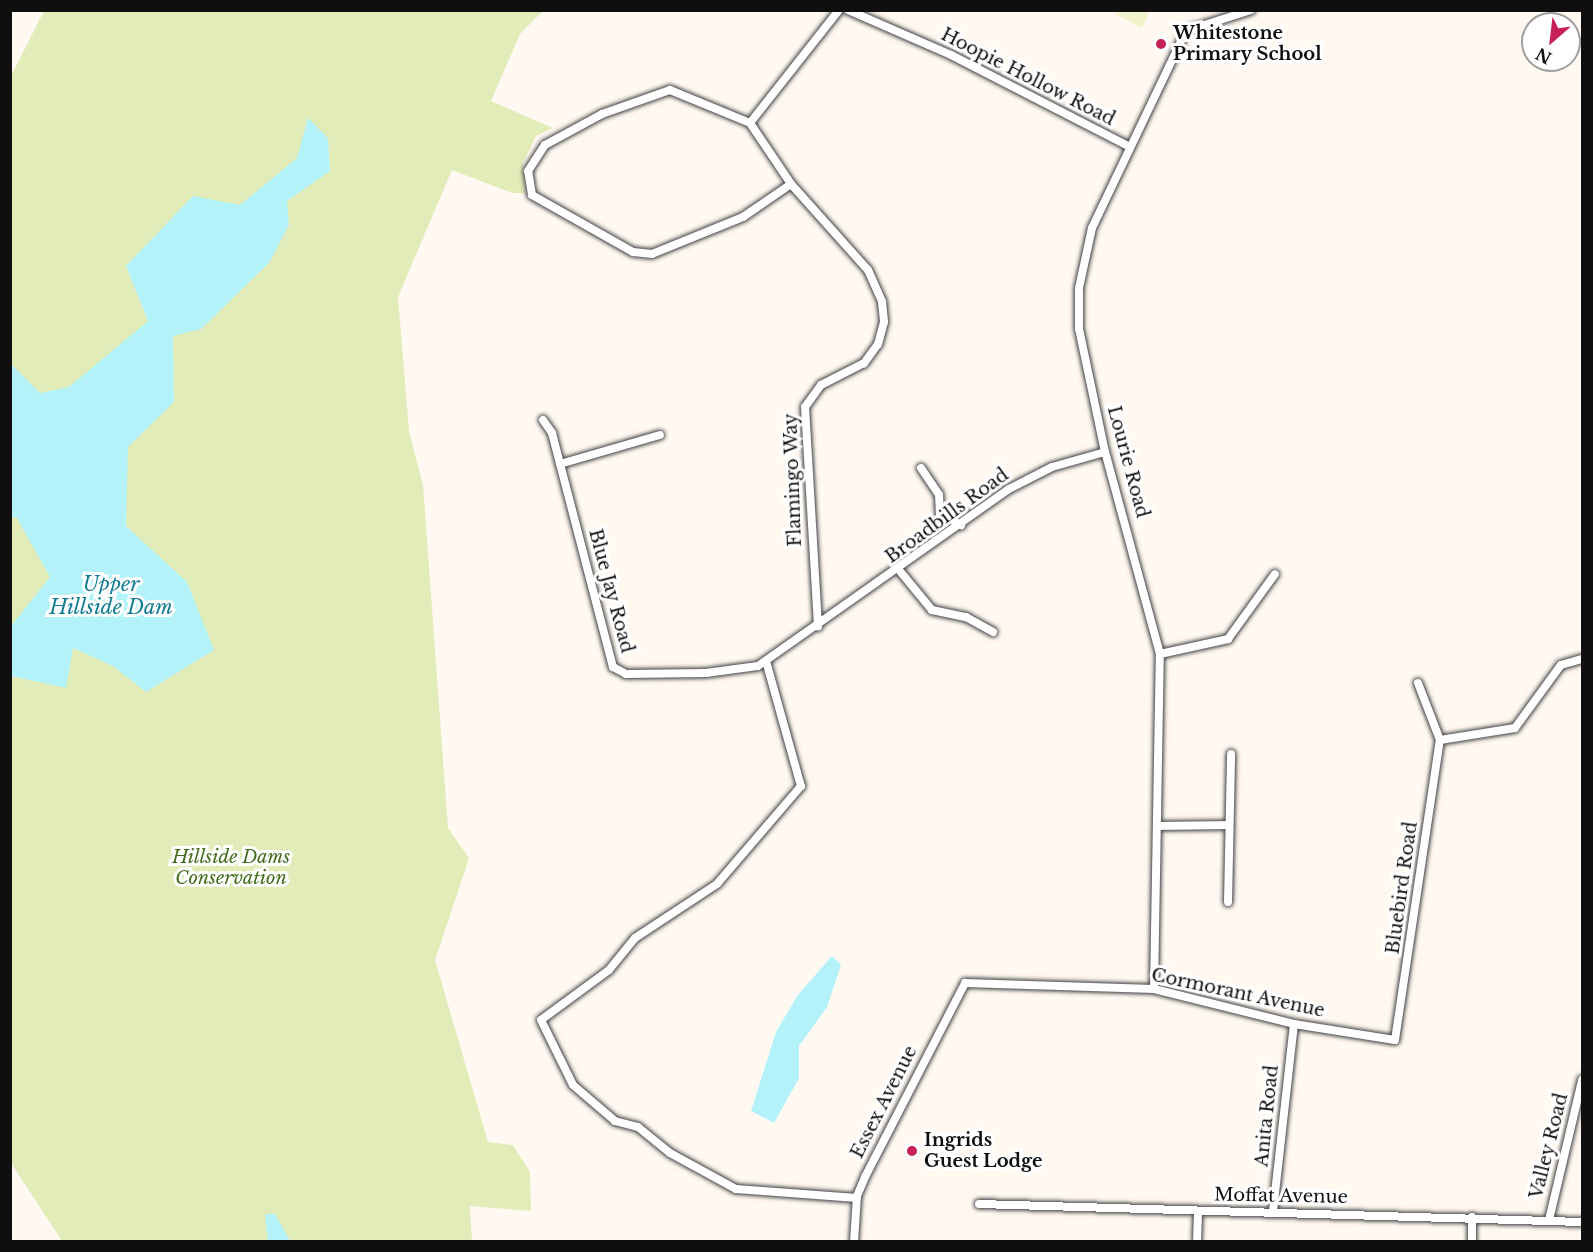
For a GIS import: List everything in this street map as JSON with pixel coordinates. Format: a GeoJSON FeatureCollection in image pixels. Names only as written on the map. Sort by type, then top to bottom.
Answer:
{"type":"FeatureCollection","features":[{"type":"Feature","properties":{"kind":"street"},"geometry":{"type":"LineString","coordinates":[[791,184],[743,217],[652,254],[633,252],[532,195],[528,171],[545,145],[656,92],[686,94],[750,123],[839,10]]}},
{"type":"Feature","properties":{"kind":"street","name":"Hoopie Hollow Road"},"geometry":{"type":"LineString","coordinates":[[848,10],[951,55],[1128,146]]}},
{"type":"Feature","properties":{"kind":"street","name":"Lourie Road"},"geometry":{"type":"LineString","coordinates":[[1154,989],[1161,654],[1105,452],[1079,329],[1079,288],[1092,228],[1128,146],[1186,33],[1251,10]]}},
{"type":"Feature","properties":{"kind":"street","name":"Flamingo Way"},"geometry":{"type":"LineString","coordinates":[[750,123],[791,184],[868,270],[882,302],[884,322],[878,344],[864,363],[814,391],[805,407],[818,627]]}},
{"type":"Feature","properties":{"kind":"street","name":"Blue Jay Road"},"geometry":{"type":"LineString","coordinates":[[543,420],[552,433],[616,670],[626,674],[706,673],[749,669],[766,661],[818,627]]}},
{"type":"Feature","properties":{"kind":"street"},"geometry":{"type":"LineString","coordinates":[[560,464],[660,435]]}},
{"type":"Feature","properties":{"kind":"street","name":"Broadbills Road"},"geometry":{"type":"LineString","coordinates":[[818,627],[1035,474],[1105,452]]}},
{"type":"Feature","properties":{"kind":"street"},"geometry":{"type":"LineString","coordinates":[[921,468],[939,495],[940,514],[961,525]]}},
{"type":"Feature","properties":{"kind":"street"},"geometry":{"type":"LineString","coordinates":[[899,570],[932,610],[966,617],[993,633]]}},
{"type":"Feature","properties":{"kind":"street"},"geometry":{"type":"LineString","coordinates":[[1161,654],[1228,639],[1275,574]]}},
{"type":"Feature","properties":{"kind":"street"},"geometry":{"type":"LineString","coordinates":[[1418,683],[1440,740],[1515,728],[1561,665],[1582,659]]}},
{"type":"Feature","properties":{"kind":"street"},"geometry":{"type":"LineString","coordinates":[[766,661],[801,786],[717,884],[634,938],[609,970],[541,1020],[573,1085],[615,1121],[638,1127],[670,1153],[736,1189],[857,1198]]}},
{"type":"Feature","properties":{"kind":"street","name":"Bluebird Road"},"geometry":{"type":"LineString","coordinates":[[1395,1040],[1440,740]]}},
{"type":"Feature","properties":{"kind":"street"},"geometry":{"type":"LineString","coordinates":[[1228,902],[1231,753]]}},
{"type":"Feature","properties":{"kind":"street"},"geometry":{"type":"LineString","coordinates":[[1159,826],[1228,825]]}},
{"type":"Feature","properties":{"kind":"street","name":"Essex Avenue"},"geometry":{"type":"LineString","coordinates":[[854,1242],[857,1198],[877,1150],[965,983]]}},
{"type":"Feature","properties":{"kind":"street","name":"Cormorant Avenue"},"geometry":{"type":"LineString","coordinates":[[965,983],[1154,989],[1294,1023],[1395,1040]]}},
{"type":"Feature","properties":{"kind":"street","name":"Anita Road"},"geometry":{"type":"LineString","coordinates":[[1273,1211],[1294,1023]]}},
{"type":"Feature","properties":{"kind":"street","name":"Valley Road"},"geometry":{"type":"LineString","coordinates":[[1549,1220],[1582,1080]]}},
{"type":"Feature","properties":{"kind":"street","name":"Moffat Avenue"},"geometry":{"type":"LineString","coordinates":[[979,1204],[1582,1222]]}},
{"type":"Feature","properties":{"kind":"street"},"geometry":{"type":"LineString","coordinates":[[1197,1212],[1197,1242]]}},
{"type":"Feature","properties":{"kind":"street"},"geometry":{"type":"LineString","coordinates":[[1472,1217],[1472,1242]]}},
{"type":"Feature","properties":{"kind":"green space"},"geometry":{"type":"Polygon","coordinates":[[[1142,10],[1149,14],[1142,28],[1113,13],[1142,10]]]}},
{"type":"Feature","properties":{"kind":"green space","name":"Hillside Dams Conservation"},"geometry":{"type":"Polygon","coordinates":[[[44,11],[543,11],[520,34],[491,101],[553,128],[536,136],[523,163],[525,193],[512,193],[452,170],[398,297],[409,431],[423,485],[448,828],[469,858],[435,960],[488,1142],[513,1145],[530,1172],[531,1211],[470,1206],[472,1241],[62,1241],[11,1163],[10,78],[44,11]]]}},
{"type":"Feature","properties":{"kind":"water","name":"Upper Hillside Dam"},"geometry":{"type":"Polygon","coordinates":[[[308,118],[328,138],[330,171],[287,201],[289,225],[269,263],[201,329],[173,336],[174,402],[128,447],[126,526],[187,582],[214,650],[146,692],[113,666],[73,648],[66,688],[11,676],[11,626],[50,577],[17,518],[11,517],[11,364],[40,393],[69,387],[148,321],[126,266],[193,196],[240,205],[297,158],[308,118]]]}},
{"type":"Feature","properties":{"kind":"water"},"geometry":{"type":"Polygon","coordinates":[[[832,956],[841,965],[827,1007],[799,1046],[799,1078],[774,1123],[751,1111],[776,1032],[797,996],[832,956]]]}},
{"type":"Feature","properties":{"kind":"water"},"geometry":{"type":"Polygon","coordinates":[[[265,1214],[275,1214],[290,1241],[268,1241],[265,1214]]]}},
{"type":"Feature","properties":{"kind":"place","name":"Whitestone Primary School"},"geometry":{"type":"Point","coordinates":[1161,44]}},
{"type":"Feature","properties":{"kind":"place","name":"Ingrids Guest Lodge"},"geometry":{"type":"Point","coordinates":[912,1151]}}]}
